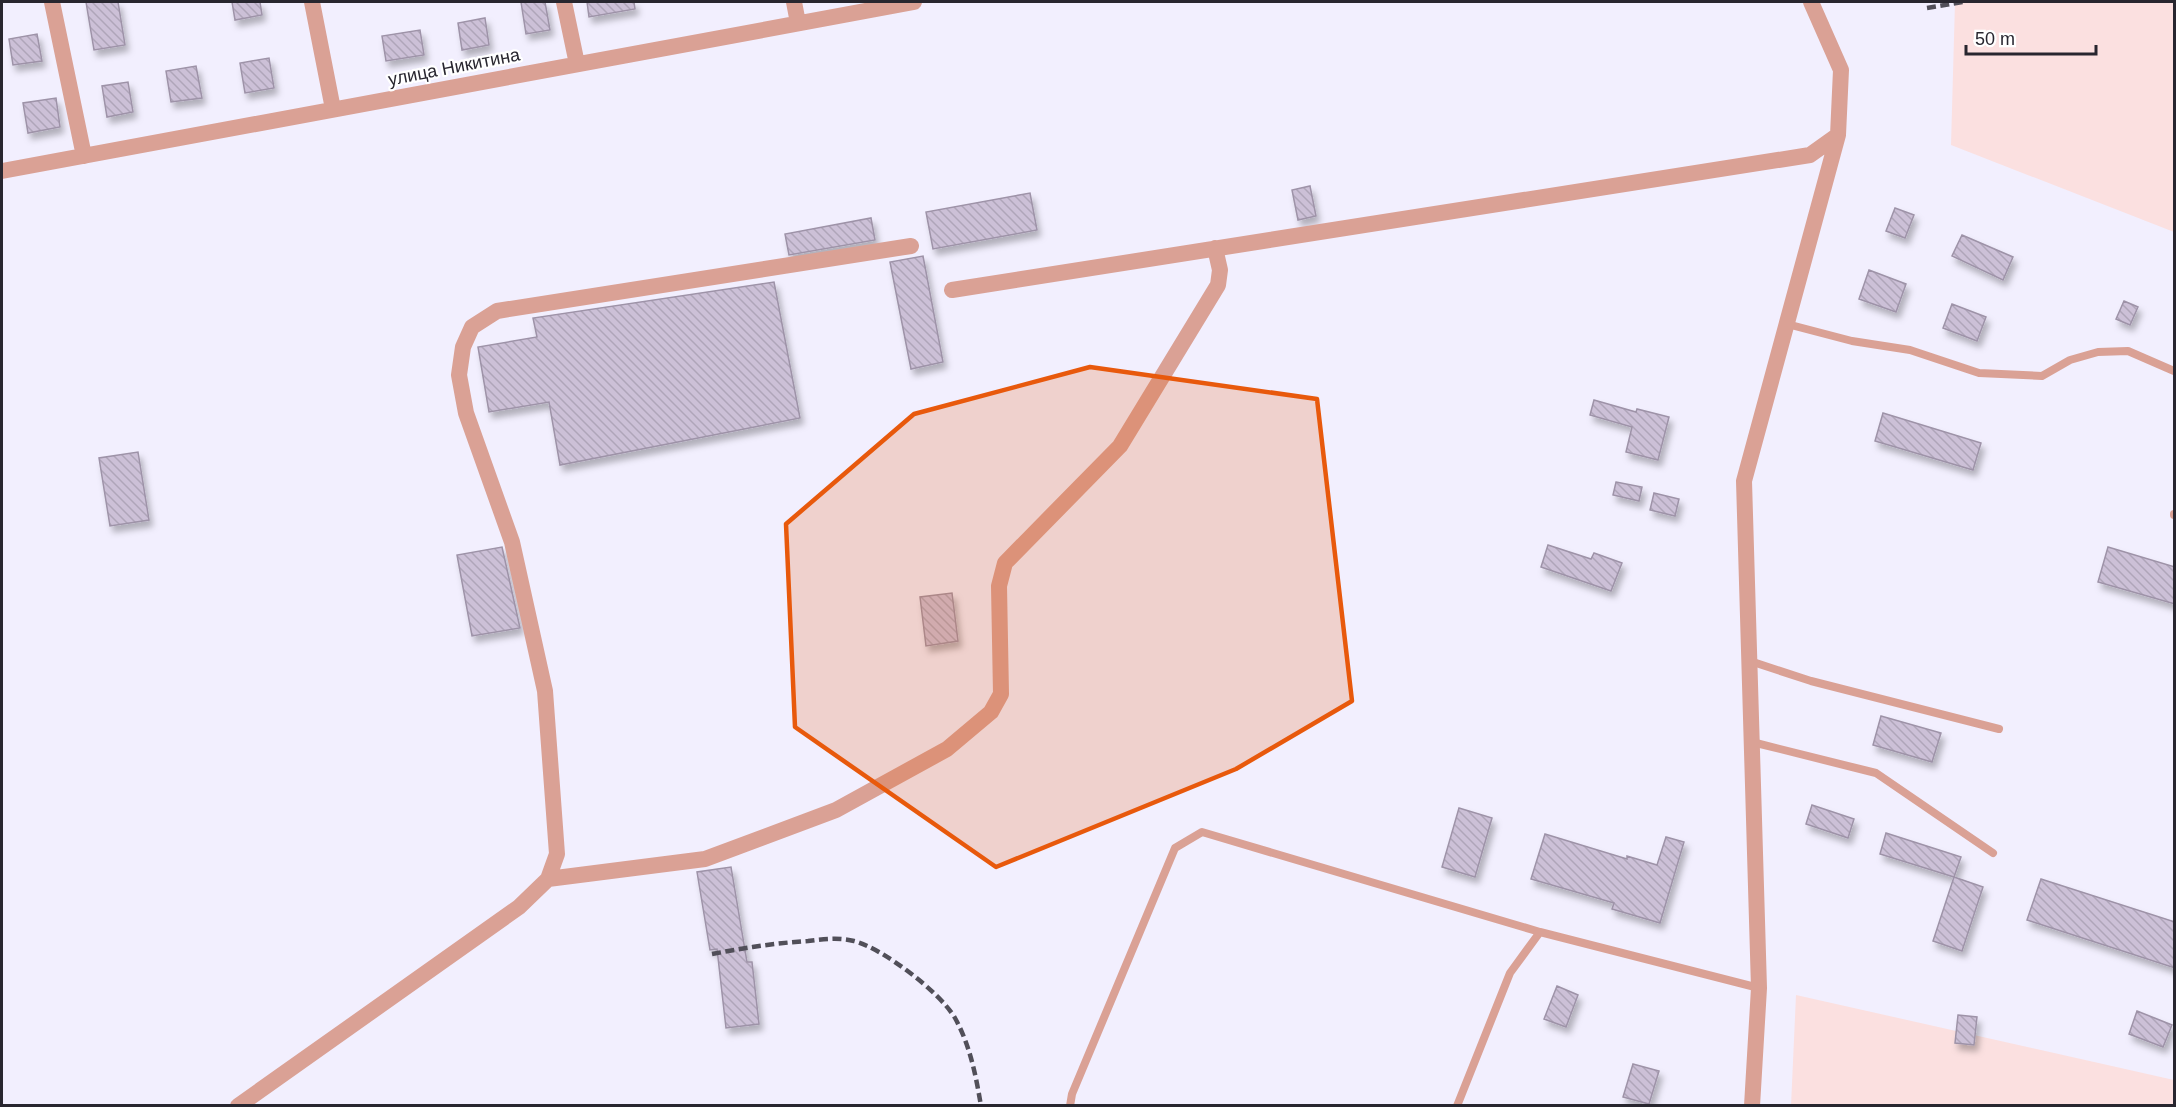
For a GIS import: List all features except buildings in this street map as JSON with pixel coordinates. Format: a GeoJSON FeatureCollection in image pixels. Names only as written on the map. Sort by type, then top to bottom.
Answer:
{"type":"FeatureCollection","features":[{"type":"Feature","properties":{"kind":"street"},"geometry":{"type":"LineString","coordinates":[[52,2],[84,156]]}},
{"type":"Feature","properties":{"kind":"street"},"geometry":{"type":"LineString","coordinates":[[312,2],[333,110]]}},
{"type":"Feature","properties":{"kind":"street"},"geometry":{"type":"LineString","coordinates":[[564,2],[576,64]]}},
{"type":"Feature","properties":{"kind":"street"},"geometry":{"type":"LineString","coordinates":[[794,2],[798,23]]}},
{"type":"Feature","properties":{"kind":"street","name":"улица Никитина"},"geometry":{"type":"LineString","coordinates":[[2,171],[914,2]]}},
{"type":"Feature","properties":{"kind":"street"},"geometry":{"type":"LineString","coordinates":[[1752,1106],[1759,988],[1744,481],[1838,135],[1841,70],[1811,2]]}},
{"type":"Feature","properties":{"kind":"street"},"geometry":{"type":"LineString","coordinates":[[952,290],[1810,155],[1838,135]]}},
{"type":"Feature","properties":{"kind":"street"},"geometry":{"type":"LineString","coordinates":[[238,1106],[519,908],[548,879],[556,854],[545,691],[512,542],[466,413],[459,375],[463,347],[472,327],[497,311],[911,246]]}},
{"type":"Feature","properties":{"kind":"street"},"geometry":{"type":"LineString","coordinates":[[548,879],[705,859],[836,810],[947,749],[991,712],[1001,694],[999,586],[1005,563],[1120,446],[1218,285],[1220,270],[1215,248]]}},
{"type":"Feature","properties":{"kind":"lane"},"geometry":{"type":"LineString","coordinates":[[1787,324],[1852,341],[1910,350],[1979,373],[2042,376],[2070,360],[2089,354],[2128,351],[2175,370]]}},
{"type":"Feature","properties":{"kind":"lane"},"geometry":{"type":"LineString","coordinates":[[1750,661],[1811,681],[2000,729]]}},
{"type":"Feature","properties":{"kind":"lane"},"geometry":{"type":"LineString","coordinates":[[1752,742],[1875,773],[1993,853]]}},
{"type":"Feature","properties":{"kind":"lane"},"geometry":{"type":"LineString","coordinates":[[1070,1106],[1072,1094],[1175,848],[1202,832],[1540,932],[1759,988]]}},
{"type":"Feature","properties":{"kind":"lane"},"geometry":{"type":"LineString","coordinates":[[1457,1106],[1510,973],[1540,932]]}},
{"type":"Feature","properties":{"kind":"highlighted area"},"geometry":{"type":"Polygon","coordinates":[[[1090,367],[1317,399],[1352,701],[1236,769],[996,867],[795,727],[786,524],[914,414],[1090,367]]]}},
{"type":"Feature","properties":{"kind":"shaded area"},"geometry":{"type":"Polygon","coordinates":[[[1955,2],[2174,2],[2174,232],[1951,145],[1955,2]]]}},
{"type":"Feature","properties":{"kind":"shaded area"},"geometry":{"type":"Polygon","coordinates":[[[1796,995],[2174,1080],[2174,1105],[1791,1106],[1796,995]]]}},
{"type":"Feature","properties":{"kind":"railway"},"geometry":{"type":"LineString","coordinates":[[1927,8],[1963,2]]}},
{"type":"Feature","properties":{"kind":"railway"},"geometry":{"type":"LineString","coordinates":[[712,954],[772,944],[831,939],[854,941],[879,952],[924,984],[955,1018],[975,1072],[981,1106]]}}]}
